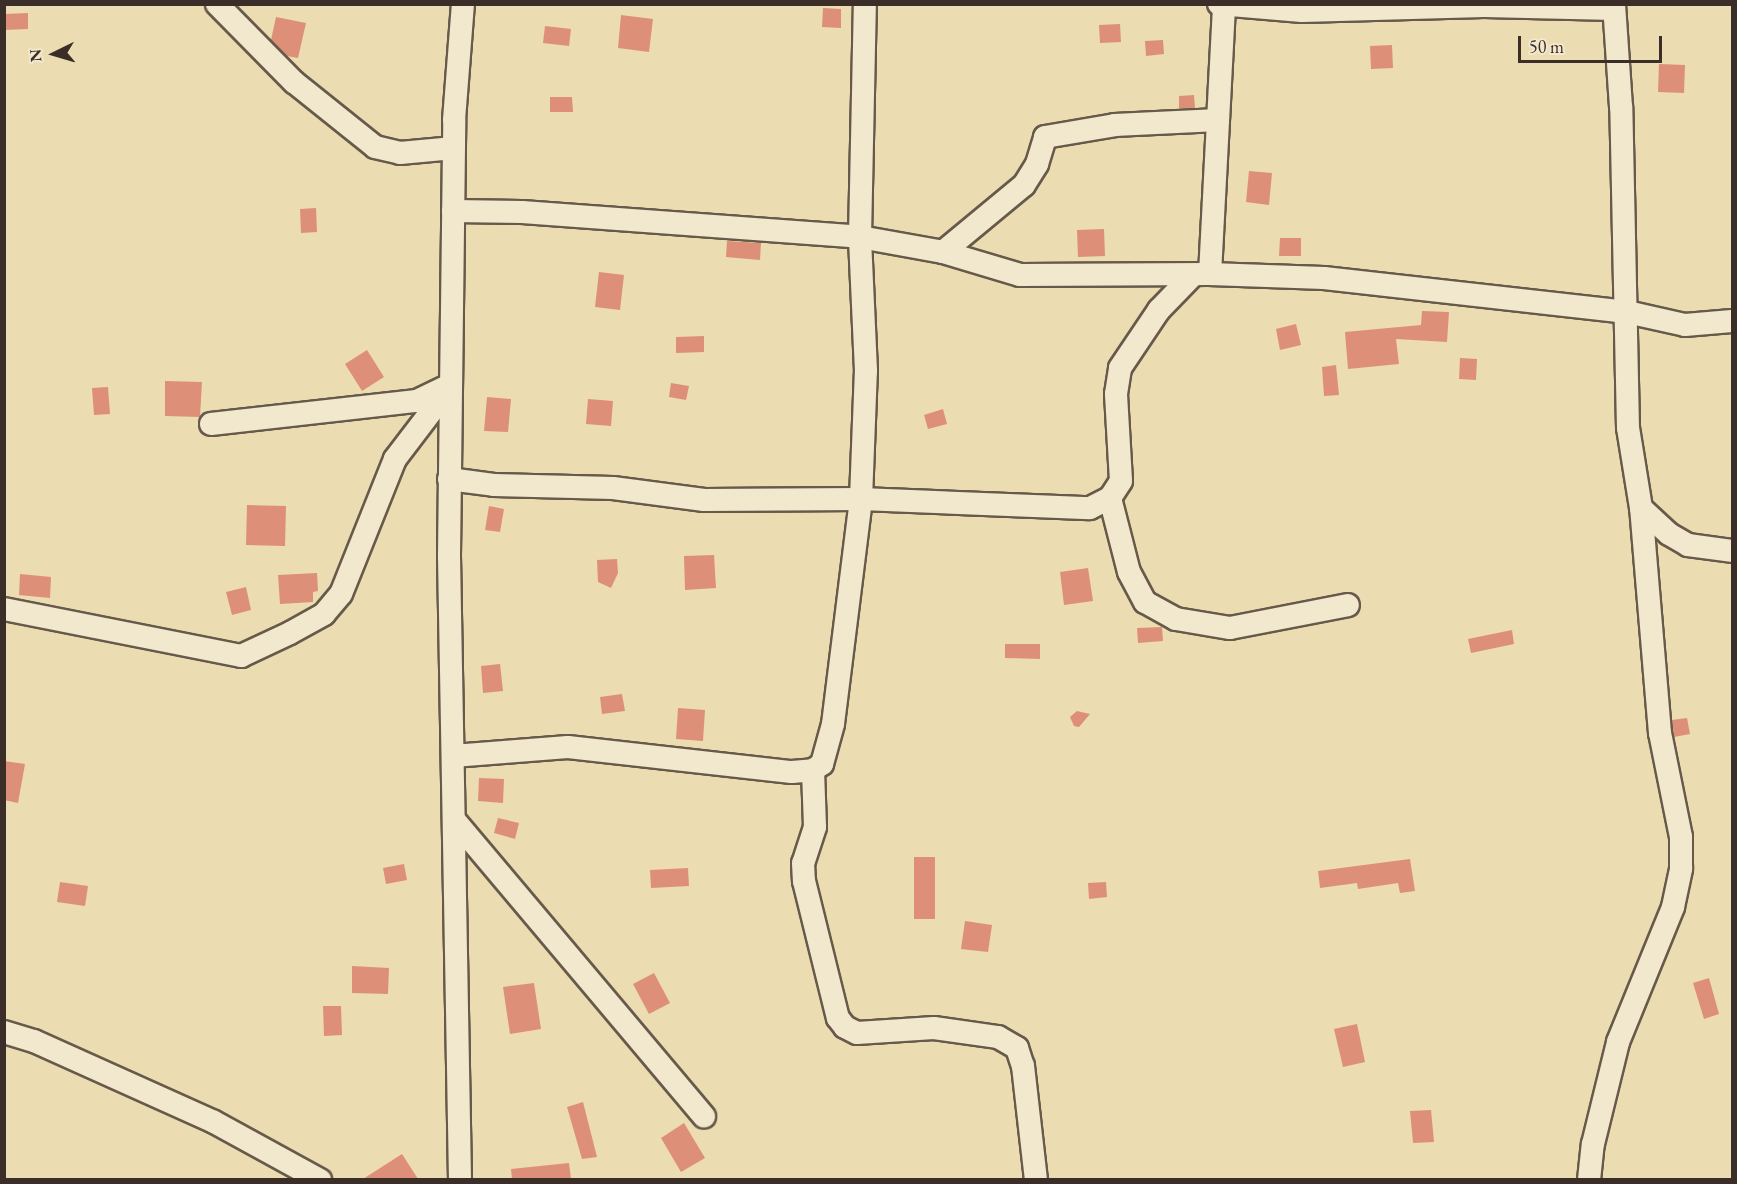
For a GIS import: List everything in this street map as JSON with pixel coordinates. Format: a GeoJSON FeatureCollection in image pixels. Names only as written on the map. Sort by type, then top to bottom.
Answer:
{"type":"FeatureCollection","features":[{"type":"Feature","properties":{"kind":"street"},"geometry":{"type":"LineString","coordinates":[[218,4],[294,82],[375,147],[400,153],[454,148]]}},
{"type":"Feature","properties":{"kind":"street"},"geometry":{"type":"LineString","coordinates":[[460,1179],[450,479],[444,388],[454,148],[463,4]]}},
{"type":"Feature","properties":{"kind":"street"},"geometry":{"type":"LineString","coordinates":[[453,756],[568,747],[792,772],[813,770],[825,758],[833,724],[861,499],[866,371],[860,237],[865,4]]}},
{"type":"Feature","properties":{"kind":"street"},"geometry":{"type":"LineString","coordinates":[[1219,4],[1302,11],[1484,6],[1614,7],[1627,312],[1628,428],[1641,508],[1660,733],[1681,837],[1681,868],[1673,907],[1618,1042],[1593,1144],[1589,1179]]}},
{"type":"Feature","properties":{"kind":"street"},"geometry":{"type":"LineString","coordinates":[[450,479],[494,485],[613,488],[704,500],[861,499],[1090,508],[1110,498],[1121,481],[1116,394],[1120,368],[1159,310],[1201,275],[1218,120],[1223,5]]}},
{"type":"Feature","properties":{"kind":"street"},"geometry":{"type":"LineString","coordinates":[[943,252],[1024,185],[1037,164],[1045,137],[1116,125],[1218,120]]}},
{"type":"Feature","properties":{"kind":"street"},"geometry":{"type":"LineString","coordinates":[[453,211],[522,212],[860,237],[943,252],[1020,276],[1201,275],[1324,278],[1627,312],[1685,325],[1732,321]]}},
{"type":"Feature","properties":{"kind":"street"},"geometry":{"type":"LineString","coordinates":[[211,424],[417,401],[444,388]]}},
{"type":"Feature","properties":{"kind":"street"},"geometry":{"type":"LineString","coordinates":[[4,609],[241,656],[290,633],[324,614],[341,594],[395,459],[437,404],[444,388]]}},
{"type":"Feature","properties":{"kind":"street"},"geometry":{"type":"LineString","coordinates":[[1110,498],[1129,572],[1145,602],[1176,619],[1230,628],[1348,605]]}},
{"type":"Feature","properties":{"kind":"street"},"geometry":{"type":"LineString","coordinates":[[1641,508],[1669,534],[1688,544],[1732,551]]}},
{"type":"Feature","properties":{"kind":"street"},"geometry":{"type":"LineString","coordinates":[[813,770],[815,827],[803,863],[804,881],[838,1018],[845,1027],[857,1033],[934,1028],[998,1037],[1017,1048],[1023,1066],[1036,1179]]}},
{"type":"Feature","properties":{"kind":"street"},"geometry":{"type":"LineString","coordinates":[[456,822],[704,1117]]}},
{"type":"Feature","properties":{"kind":"street"},"geometry":{"type":"LineString","coordinates":[[4,1032],[74,1058],[214,1122],[320,1179]]}},
{"type":"Feature","properties":{"kind":"building"},"geometry":{"type":"Polygon","coordinates":[[[823,8],[841,9],[841,28],[822,27],[823,8]]]}},
{"type":"Feature","properties":{"kind":"building"},"geometry":{"type":"Polygon","coordinates":[[[28,13],[28,29],[4,30],[4,14],[28,13]]]}},
{"type":"Feature","properties":{"kind":"building"},"geometry":{"type":"Polygon","coordinates":[[[621,15],[653,19],[649,52],[618,48],[621,15]]]}},
{"type":"Feature","properties":{"kind":"building"},"geometry":{"type":"Polygon","coordinates":[[[276,17],[306,23],[298,58],[287,56],[271,40],[276,17]]]}},
{"type":"Feature","properties":{"kind":"building"},"geometry":{"type":"Polygon","coordinates":[[[1120,24],[1121,42],[1100,43],[1099,25],[1120,24]]]}},
{"type":"Feature","properties":{"kind":"building"},"geometry":{"type":"Polygon","coordinates":[[[545,26],[571,29],[569,46],[543,43],[545,26]]]}},
{"type":"Feature","properties":{"kind":"building"},"geometry":{"type":"Polygon","coordinates":[[[1163,40],[1164,54],[1146,56],[1145,41],[1163,40]]]}},
{"type":"Feature","properties":{"kind":"building"},"geometry":{"type":"Polygon","coordinates":[[[1392,45],[1393,68],[1371,69],[1370,46],[1392,45]]]}},
{"type":"Feature","properties":{"kind":"building"},"geometry":{"type":"Polygon","coordinates":[[[1659,64],[1685,65],[1684,93],[1658,92],[1659,64]]]}},
{"type":"Feature","properties":{"kind":"building"},"geometry":{"type":"Polygon","coordinates":[[[1194,95],[1195,108],[1179,108],[1179,96],[1194,95]]]}},
{"type":"Feature","properties":{"kind":"building"},"geometry":{"type":"Polygon","coordinates":[[[550,97],[572,97],[573,112],[550,112],[550,97]]]}},
{"type":"Feature","properties":{"kind":"building"},"geometry":{"type":"Polygon","coordinates":[[[1249,171],[1272,173],[1269,205],[1246,202],[1249,171]]]}},
{"type":"Feature","properties":{"kind":"building"},"geometry":{"type":"Polygon","coordinates":[[[316,208],[317,232],[301,233],[300,209],[316,208]]]}},
{"type":"Feature","properties":{"kind":"building"},"geometry":{"type":"Polygon","coordinates":[[[1104,229],[1105,256],[1078,257],[1077,230],[1104,229]]]}},
{"type":"Feature","properties":{"kind":"building"},"geometry":{"type":"Polygon","coordinates":[[[1280,238],[1301,238],[1301,256],[1279,256],[1280,238]]]}},
{"type":"Feature","properties":{"kind":"building"},"geometry":{"type":"Polygon","coordinates":[[[727,241],[761,243],[760,260],[726,257],[727,241]]]}},
{"type":"Feature","properties":{"kind":"building"},"geometry":{"type":"Polygon","coordinates":[[[599,272],[624,275],[620,310],[595,307],[599,272]]]}},
{"type":"Feature","properties":{"kind":"building"},"geometry":{"type":"Polygon","coordinates":[[[1422,311],[1449,312],[1447,342],[1396,339],[1399,364],[1348,369],[1345,332],[1421,325],[1422,311]]]}},
{"type":"Feature","properties":{"kind":"building"},"geometry":{"type":"Polygon","coordinates":[[[1296,324],[1301,345],[1280,350],[1276,329],[1296,324]]]}},
{"type":"Feature","properties":{"kind":"building"},"geometry":{"type":"Polygon","coordinates":[[[704,336],[704,352],[676,353],[676,337],[704,336]]]}},
{"type":"Feature","properties":{"kind":"building"},"geometry":{"type":"Polygon","coordinates":[[[367,350],[384,377],[362,391],[345,364],[367,350]]]}},
{"type":"Feature","properties":{"kind":"building"},"geometry":{"type":"Polygon","coordinates":[[[1460,358],[1477,359],[1476,380],[1459,379],[1460,358]]]}},
{"type":"Feature","properties":{"kind":"building"},"geometry":{"type":"Polygon","coordinates":[[[1336,365],[1339,395],[1324,396],[1322,367],[1336,365]]]}},
{"type":"Feature","properties":{"kind":"building"},"geometry":{"type":"Polygon","coordinates":[[[165,381],[202,382],[200,417],[165,416],[165,381]]]}},
{"type":"Feature","properties":{"kind":"building"},"geometry":{"type":"Polygon","coordinates":[[[671,383],[689,386],[686,400],[669,397],[671,383]]]}},
{"type":"Feature","properties":{"kind":"building"},"geometry":{"type":"Polygon","coordinates":[[[108,387],[110,414],[94,415],[92,388],[108,387]]]}},
{"type":"Feature","properties":{"kind":"building"},"geometry":{"type":"Polygon","coordinates":[[[487,397],[511,399],[508,432],[484,431],[487,397]]]}},
{"type":"Feature","properties":{"kind":"building"},"geometry":{"type":"Polygon","coordinates":[[[588,399],[613,401],[611,426],[586,424],[588,399]]]}},
{"type":"Feature","properties":{"kind":"building"},"geometry":{"type":"Polygon","coordinates":[[[943,409],[947,424],[928,429],[924,415],[943,409]]]}},
{"type":"Feature","properties":{"kind":"building"},"geometry":{"type":"Polygon","coordinates":[[[247,505],[286,506],[285,546],[246,545],[247,505]]]}},
{"type":"Feature","properties":{"kind":"building"},"geometry":{"type":"Polygon","coordinates":[[[489,506],[504,509],[500,532],[485,530],[489,506]]]}},
{"type":"Feature","properties":{"kind":"building"},"geometry":{"type":"Polygon","coordinates":[[[714,555],[716,588],[685,590],[684,556],[714,555]]]}},
{"type":"Feature","properties":{"kind":"building"},"geometry":{"type":"Polygon","coordinates":[[[617,559],[618,573],[611,588],[598,582],[597,560],[617,559]]]}},
{"type":"Feature","properties":{"kind":"building"},"geometry":{"type":"Polygon","coordinates":[[[1088,568],[1093,601],[1064,605],[1060,572],[1088,568]]]}},
{"type":"Feature","properties":{"kind":"building"},"geometry":{"type":"Polygon","coordinates":[[[317,573],[318,591],[313,592],[313,602],[280,604],[278,575],[317,573]]]}},
{"type":"Feature","properties":{"kind":"building"},"geometry":{"type":"Polygon","coordinates":[[[20,574],[51,577],[50,598],[19,595],[20,574]]]}},
{"type":"Feature","properties":{"kind":"building"},"geometry":{"type":"Polygon","coordinates":[[[246,587],[251,610],[232,615],[226,592],[246,587]]]}},
{"type":"Feature","properties":{"kind":"building"},"geometry":{"type":"Polygon","coordinates":[[[1162,627],[1163,641],[1138,643],[1137,628],[1162,627]]]}},
{"type":"Feature","properties":{"kind":"building"},"geometry":{"type":"Polygon","coordinates":[[[1512,630],[1514,644],[1471,653],[1468,639],[1512,630]]]}},
{"type":"Feature","properties":{"kind":"building"},"geometry":{"type":"Polygon","coordinates":[[[1005,644],[1040,644],[1040,659],[1005,658],[1005,644]]]}},
{"type":"Feature","properties":{"kind":"building"},"geometry":{"type":"Polygon","coordinates":[[[500,664],[503,691],[483,693],[481,666],[500,664]]]}},
{"type":"Feature","properties":{"kind":"building"},"geometry":{"type":"Polygon","coordinates":[[[622,694],[625,711],[602,714],[600,697],[622,694]]]}},
{"type":"Feature","properties":{"kind":"building"},"geometry":{"type":"Polygon","coordinates":[[[678,708],[705,710],[703,741],[676,739],[678,708]]]}},
{"type":"Feature","properties":{"kind":"building"},"geometry":{"type":"Polygon","coordinates":[[[1077,711],[1090,714],[1079,727],[1074,726],[1070,717],[1077,711]]]}},
{"type":"Feature","properties":{"kind":"building"},"geometry":{"type":"Polygon","coordinates":[[[1687,718],[1690,734],[1674,737],[1672,720],[1687,718]]]}},
{"type":"Feature","properties":{"kind":"building"},"geometry":{"type":"Polygon","coordinates":[[[4,761],[25,764],[18,803],[4,800],[4,761]]]}},
{"type":"Feature","properties":{"kind":"building"},"geometry":{"type":"Polygon","coordinates":[[[479,778],[504,779],[503,803],[478,801],[479,778]]]}},
{"type":"Feature","properties":{"kind":"building"},"geometry":{"type":"Polygon","coordinates":[[[498,818],[519,823],[515,839],[494,833],[498,818]]]}},
{"type":"Feature","properties":{"kind":"building"},"geometry":{"type":"Polygon","coordinates":[[[914,857],[935,857],[935,919],[914,919],[914,857]]]}},
{"type":"Feature","properties":{"kind":"building"},"geometry":{"type":"Polygon","coordinates":[[[1410,859],[1415,891],[1400,893],[1398,883],[1358,889],[1357,883],[1320,888],[1318,871],[1410,859]]]}},
{"type":"Feature","properties":{"kind":"building"},"geometry":{"type":"Polygon","coordinates":[[[404,864],[407,880],[386,884],[383,868],[404,864]]]}},
{"type":"Feature","properties":{"kind":"building"},"geometry":{"type":"Polygon","coordinates":[[[688,868],[689,886],[651,888],[650,870],[688,868]]]}},
{"type":"Feature","properties":{"kind":"building"},"geometry":{"type":"Polygon","coordinates":[[[60,882],[88,886],[85,906],[57,902],[60,882]]]}},
{"type":"Feature","properties":{"kind":"building"},"geometry":{"type":"Polygon","coordinates":[[[1106,882],[1107,897],[1089,899],[1088,883],[1106,882]]]}},
{"type":"Feature","properties":{"kind":"building"},"geometry":{"type":"Polygon","coordinates":[[[965,921],[992,925],[988,952],[961,949],[965,921]]]}},
{"type":"Feature","properties":{"kind":"building"},"geometry":{"type":"Polygon","coordinates":[[[352,966],[389,968],[388,994],[352,993],[352,966]]]}},
{"type":"Feature","properties":{"kind":"building"},"geometry":{"type":"Polygon","coordinates":[[[654,973],[670,1003],[649,1014],[633,984],[654,973]]]}},
{"type":"Feature","properties":{"kind":"building"},"geometry":{"type":"Polygon","coordinates":[[[1709,978],[1719,1014],[1704,1019],[1693,983],[1709,978]]]}},
{"type":"Feature","properties":{"kind":"building"},"geometry":{"type":"Polygon","coordinates":[[[534,983],[541,1029],[510,1034],[503,987],[534,983]]]}},
{"type":"Feature","properties":{"kind":"building"},"geometry":{"type":"Polygon","coordinates":[[[323,1006],[341,1006],[342,1035],[324,1036],[323,1006]]]}},
{"type":"Feature","properties":{"kind":"building"},"geometry":{"type":"Polygon","coordinates":[[[1357,1024],[1365,1062],[1343,1067],[1334,1029],[1357,1024]]]}},
{"type":"Feature","properties":{"kind":"building"},"geometry":{"type":"Polygon","coordinates":[[[583,1102],[597,1157],[582,1159],[567,1107],[583,1102]]]}},
{"type":"Feature","properties":{"kind":"building"},"geometry":{"type":"Polygon","coordinates":[[[1431,1110],[1434,1142],[1413,1143],[1410,1111],[1431,1110]]]}},
{"type":"Feature","properties":{"kind":"building"},"geometry":{"type":"Polygon","coordinates":[[[684,1123],[705,1158],[681,1172],[661,1138],[684,1123]]]}},
{"type":"Feature","properties":{"kind":"building"},"geometry":{"type":"Polygon","coordinates":[[[402,1154],[418,1179],[363,1179],[402,1154]]]}},
{"type":"Feature","properties":{"kind":"building"},"geometry":{"type":"Polygon","coordinates":[[[569,1163],[571,1179],[512,1179],[511,1169],[569,1163]]]}}]}
